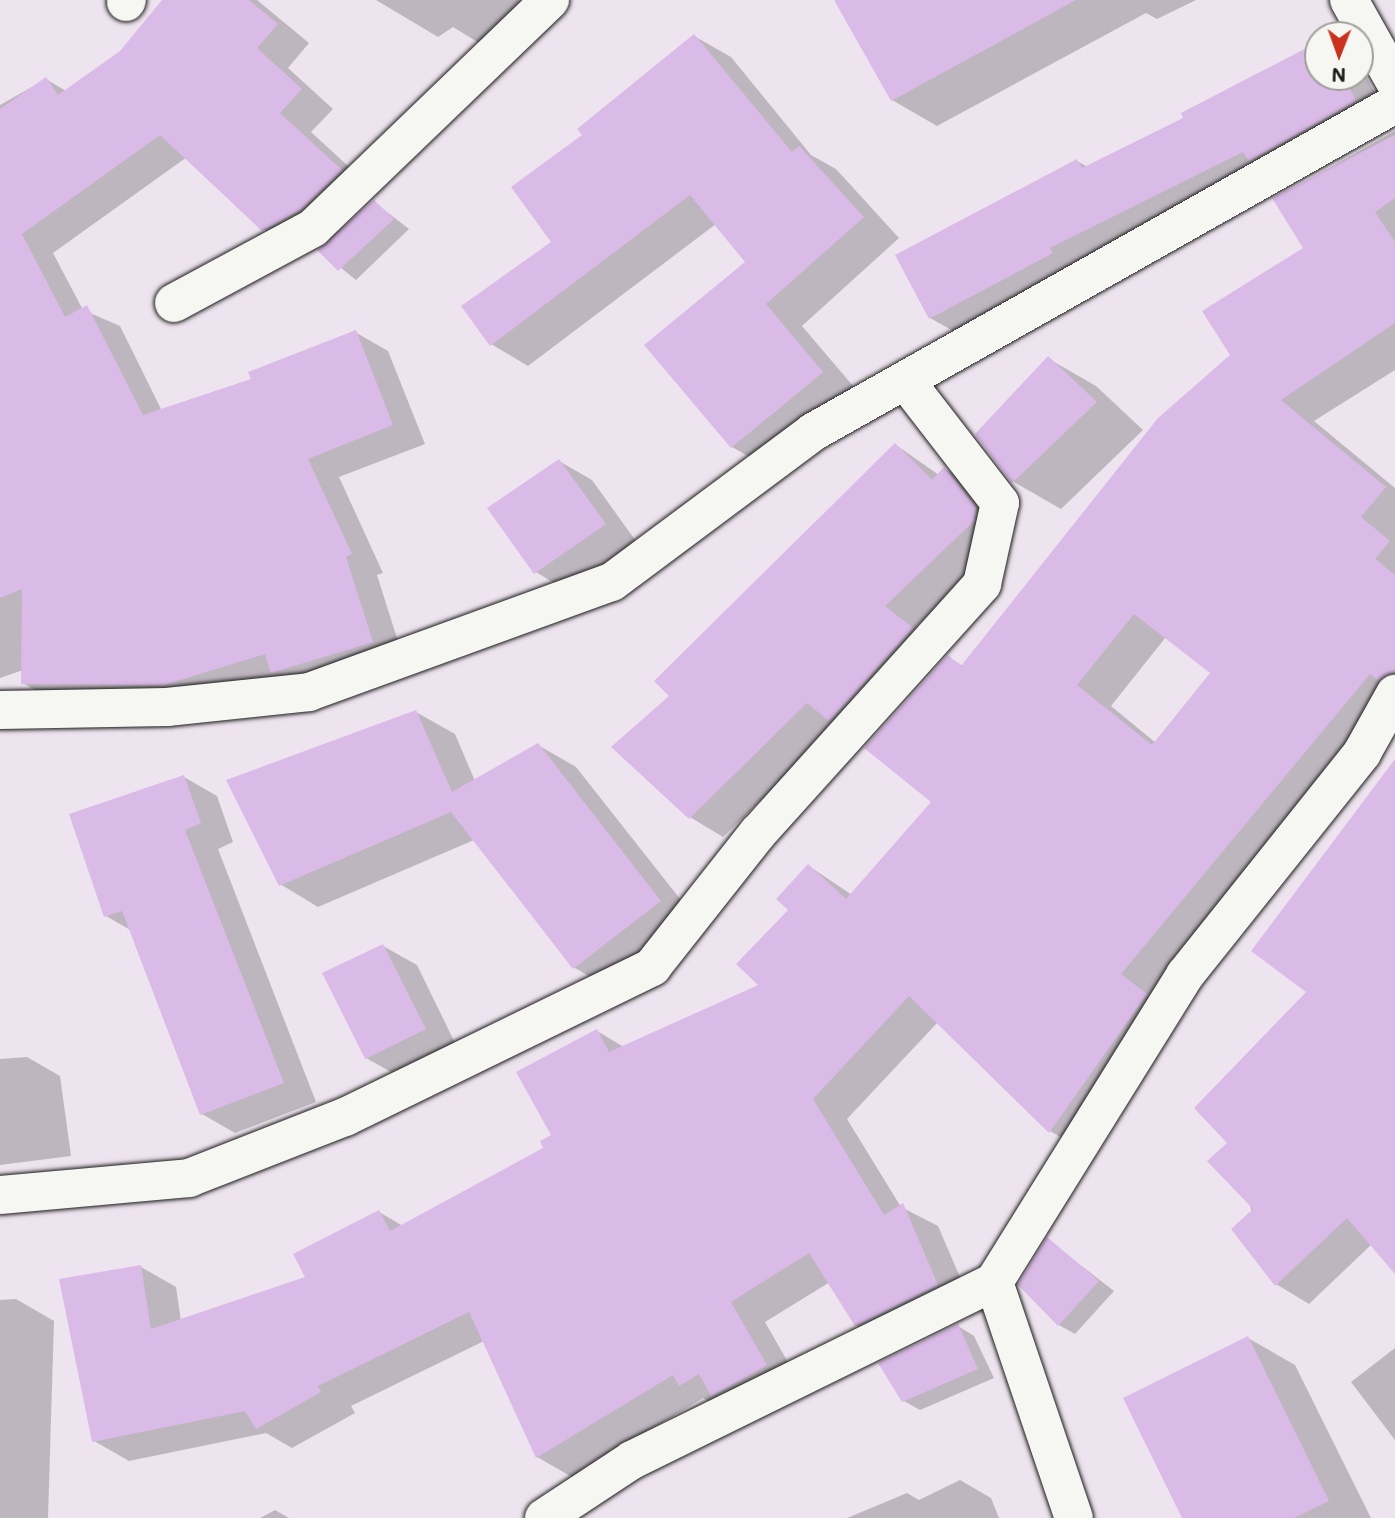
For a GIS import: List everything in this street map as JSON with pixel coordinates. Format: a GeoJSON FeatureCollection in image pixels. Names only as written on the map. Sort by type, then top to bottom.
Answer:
{"type":"FeatureCollection","features":[{"type":"Feature","properties":{"kind":"street"},"geometry":{"type":"LineString","coordinates":[[174,303],[313,228],[550,0]]}},
{"type":"Feature","properties":{"kind":"street"},"geometry":{"type":"LineString","coordinates":[[1349,0],[1395,82]]}},
{"type":"Feature","properties":{"kind":"street"},"geometry":{"type":"LineString","coordinates":[[0,710],[167,707],[309,692],[612,582],[813,432],[1395,104]]}},
{"type":"Feature","properties":{"kind":"street"},"geometry":{"type":"LineString","coordinates":[[0,1195],[189,1178],[345,1117],[652,967],[758,833],[982,584],[1000,503],[905,380]]}},
{"type":"Feature","properties":{"kind":"street"},"geometry":{"type":"LineString","coordinates":[[544,1518],[632,1460],[994,1282],[1185,975],[1362,753],[1395,694]]}},
{"type":"Feature","properties":{"kind":"street"},"geometry":{"type":"LineString","coordinates":[[994,1282],[1074,1518]]}},
{"type":"Feature","properties":{"kind":"building"},"geometry":{"type":"Polygon","coordinates":[[[162,0],[249,0],[278,24],[257,48],[302,89],[280,113],[342,170],[300,210],[262,231],[160,135],[22,234],[65,317],[87,305],[143,415],[251,379],[248,372],[356,330],[393,425],[308,459],[352,554],[346,557],[373,642],[271,673],[265,654],[164,685],[21,684],[22,589],[0,598],[0,109],[46,77],[58,95],[120,51],[162,0]]]}},
{"type":"Feature","properties":{"kind":"building"},"geometry":{"type":"Polygon","coordinates":[[[834,0],[1076,0],[891,101],[834,0]]]}},
{"type":"Feature","properties":{"kind":"building"},"geometry":{"type":"Polygon","coordinates":[[[694,34],[792,152],[799,146],[864,217],[766,304],[823,372],[731,448],[644,345],[745,262],[690,195],[490,346],[461,306],[551,242],[511,187],[582,135],[577,129],[694,34]]]}},
{"type":"Feature","properties":{"kind":"building"},"geometry":{"type":"Polygon","coordinates":[[[1304,49],[1304,91],[1351,91],[1356,101],[1249,161],[1243,152],[1050,248],[1053,253],[929,319],[895,255],[1077,159],[1082,168],[1183,118],[1181,113],[1304,49]]]}},
{"type":"Feature","properties":{"kind":"building"},"geometry":{"type":"Polygon","coordinates":[[[1395,135],[1395,198],[1375,212],[1395,242],[1395,323],[1281,400],[1386,487],[1361,517],[1390,541],[1375,559],[1395,575],[1395,672],[1378,681],[1370,674],[1121,974],[1147,994],[1049,1133],[909,996],[813,1099],[884,1215],[903,1203],[938,1285],[855,1326],[809,1253],[731,1302],[767,1365],[711,1396],[699,1374],[679,1386],[673,1375],[536,1458],[469,1312],[318,1386],[321,1392],[256,1429],[245,1411],[92,1442],[59,1279],[141,1265],[151,1329],[305,1277],[293,1254],[379,1210],[390,1231],[543,1148],[540,1141],[551,1135],[516,1072],[597,1029],[609,1052],[758,985],[736,964],[788,910],[776,899],[808,864],[846,899],[931,802],[864,748],[948,655],[961,666],[1158,418],[1230,355],[1202,311],[1303,248],[1272,198],[1395,135]],[[1134,614],[1077,685],[1152,745],[1210,673],[1134,614]]]}},
{"type":"Feature","properties":{"kind":"building"},"geometry":{"type":"Polygon","coordinates":[[[374,200],[394,219],[338,271],[317,250],[374,200]]]}},
{"type":"Feature","properties":{"kind":"building"},"geometry":{"type":"Polygon","coordinates":[[[1048,356],[1097,402],[1012,483],[975,434],[1048,356]]]}},
{"type":"Feature","properties":{"kind":"building"},"geometry":{"type":"Polygon","coordinates":[[[895,443],[932,480],[944,467],[976,508],[974,521],[885,606],[913,628],[829,721],[807,703],[689,819],[611,747],[669,696],[654,681],[895,443]]]}},
{"type":"Feature","properties":{"kind":"building"},"geometry":{"type":"Polygon","coordinates":[[[559,459],[606,524],[534,574],[487,508],[559,459]]]}},
{"type":"Feature","properties":{"kind":"building"},"geometry":{"type":"Polygon","coordinates":[[[416,710],[452,792],[538,743],[661,901],[573,969],[451,812],[279,886],[226,780],[416,710]]]}},
{"type":"Feature","properties":{"kind":"building"},"geometry":{"type":"Polygon","coordinates":[[[1395,759],[1395,1274],[1347,1218],[1275,1286],[1231,1229],[1253,1209],[1207,1161],[1227,1143],[1194,1108],[1306,992],[1251,951],[1395,759]]]}},
{"type":"Feature","properties":{"kind":"building"},"geometry":{"type":"Polygon","coordinates":[[[184,775],[201,823],[185,830],[284,1083],[200,1115],[122,911],[104,917],[69,814],[184,775]]]}},
{"type":"Feature","properties":{"kind":"building"},"geometry":{"type":"Polygon","coordinates":[[[383,944],[426,1029],[365,1059],[322,973],[383,944]]]}},
{"type":"Feature","properties":{"kind":"building"},"geometry":{"type":"Polygon","coordinates":[[[1047,1237],[1099,1281],[1058,1326],[1018,1285],[1047,1237]]]}},
{"type":"Feature","properties":{"kind":"building"},"geometry":{"type":"Polygon","coordinates":[[[958,1324],[978,1369],[902,1402],[878,1363],[958,1324]]]}},
{"type":"Feature","properties":{"kind":"building"},"geometry":{"type":"Polygon","coordinates":[[[1248,1336],[1329,1501],[1294,1518],[1182,1518],[1123,1398],[1248,1336]]]}}]}
